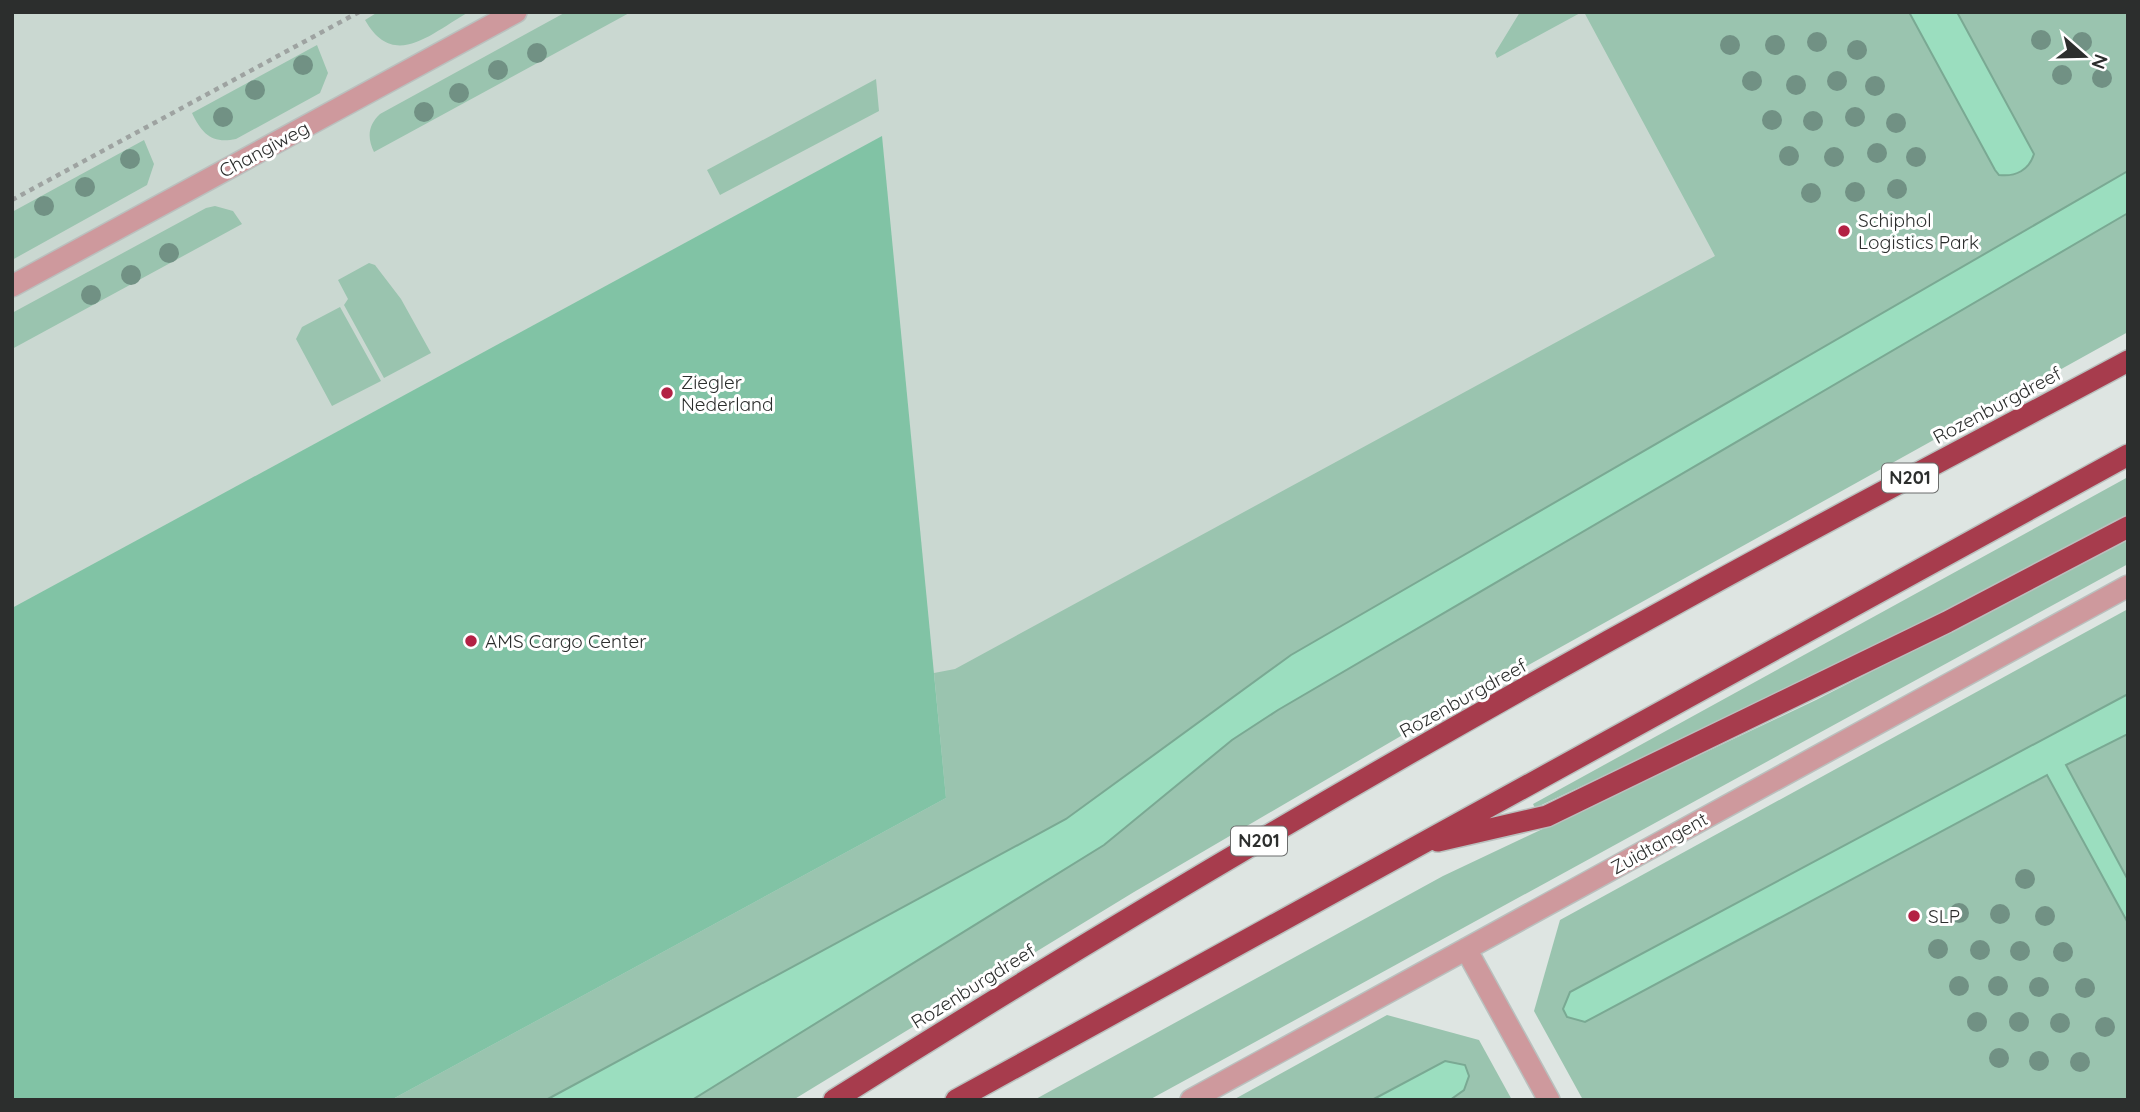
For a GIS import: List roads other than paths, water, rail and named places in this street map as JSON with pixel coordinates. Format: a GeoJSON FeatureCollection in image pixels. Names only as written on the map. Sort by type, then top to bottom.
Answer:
{"type":"FeatureCollection","features":[{"type":"Feature","properties":{"kind":"highway","name":"Rozenburgdreef"},"geometry":{"type":"LineString","coordinates":[[834,1100],[998,996],[1330,799],[1691,595],[2128,361]]}},
{"type":"Feature","properties":{"kind":"highway"},"geometry":{"type":"LineString","coordinates":[[956,1100],[2128,455]]}},
{"type":"Feature","properties":{"kind":"highway"},"geometry":{"type":"LineString","coordinates":[[1414,846],[1546,816],[1947,622],[2128,527]]}},
{"type":"Feature","properties":{"kind":"street","name":"Changiweg"},"geometry":{"type":"LineString","coordinates":[[12,286],[516,12]]}},
{"type":"Feature","properties":{"kind":"street","name":"Zuidtangent"},"geometry":{"type":"LineString","coordinates":[[1191,1100],[2128,586]]}},
{"type":"Feature","properties":{"kind":"street"},"geometry":{"type":"LineString","coordinates":[[1466,949],[1549,1100]]}},
{"type":"Feature","properties":{"kind":"place","name":"Schiphol Logistics Park"},"geometry":{"type":"Point","coordinates":[1844,231]}},
{"type":"Feature","properties":{"kind":"place","name":"Ziegler Nederland"},"geometry":{"type":"Point","coordinates":[667,393]}},
{"type":"Feature","properties":{"kind":"place","name":"AMS Cargo Center"},"geometry":{"type":"Point","coordinates":[471,641]}},
{"type":"Feature","properties":{"kind":"place","name":"SLP"},"geometry":{"type":"Point","coordinates":[1914,916]}}]}
